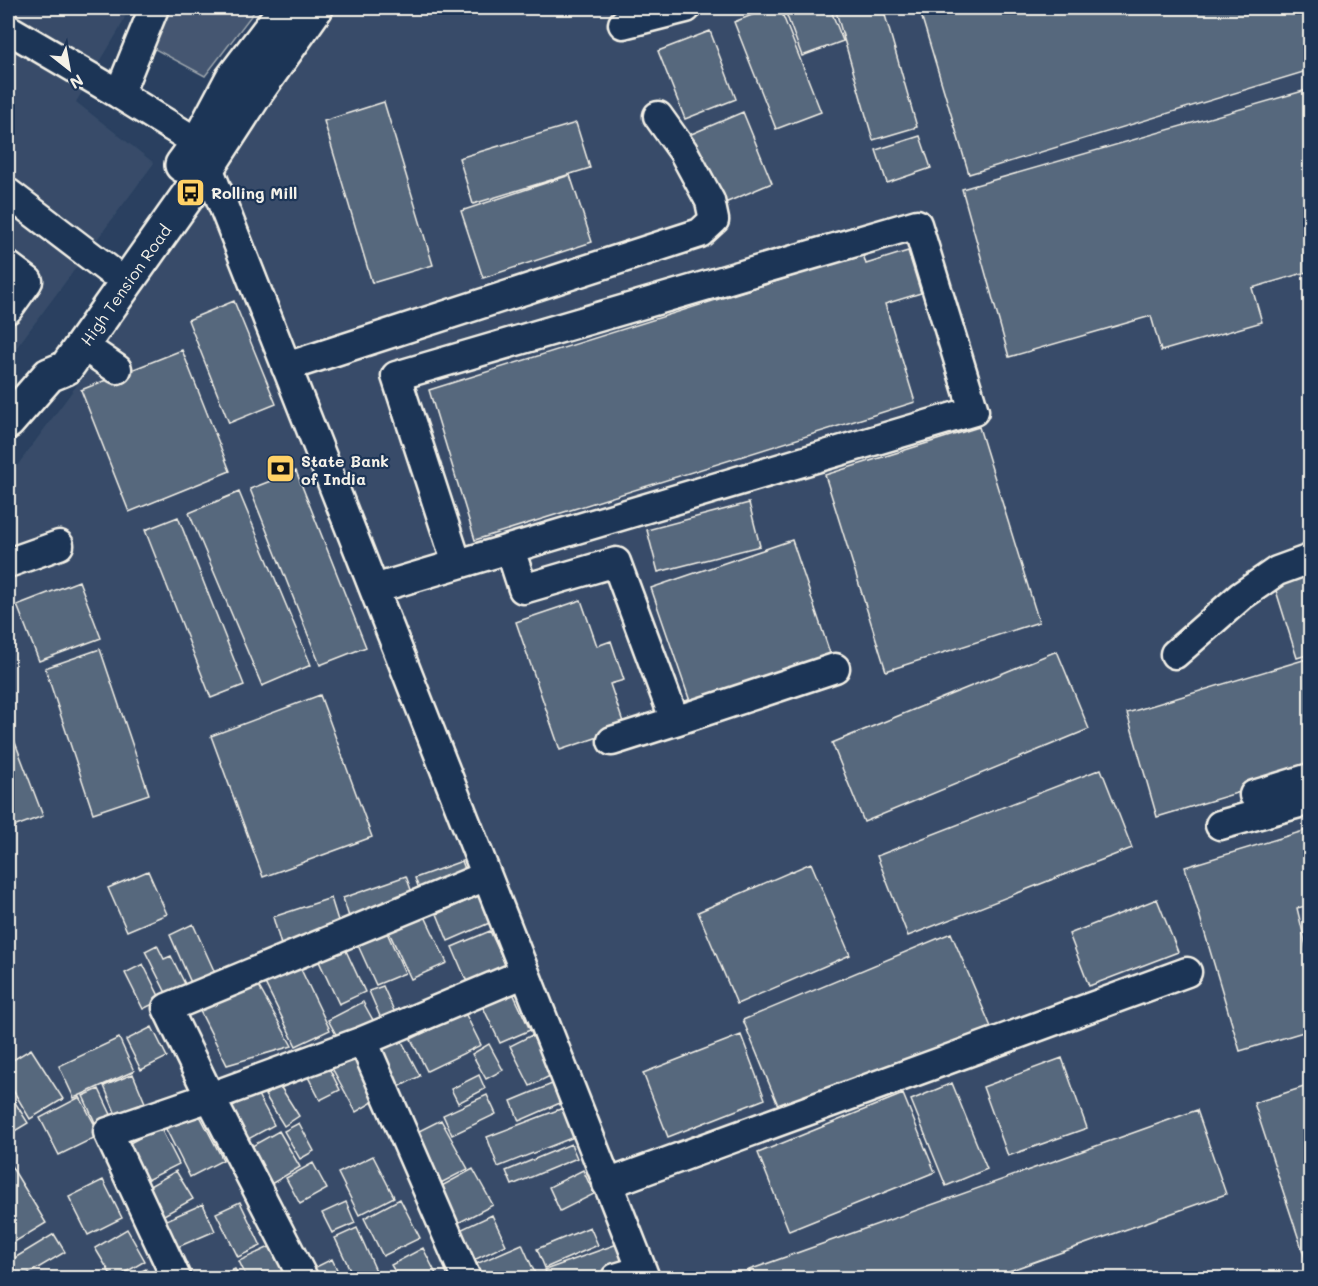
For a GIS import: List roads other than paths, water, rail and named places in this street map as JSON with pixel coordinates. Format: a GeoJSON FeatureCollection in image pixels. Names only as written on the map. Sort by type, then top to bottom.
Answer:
{"type":"FeatureCollection","features":[{"type":"Feature","properties":{"kind":"main road","name":"High Tension Road"},"geometry":{"type":"LineString","coordinates":[[8,422],[49,375],[66,368],[82,345],[203,155],[232,80],[286,8]]}},
{"type":"Feature","properties":{"kind":"main road","name":"High Tension Road"},"geometry":{"type":"LineString","coordinates":[[49,375],[49,360],[109,270],[258,90],[316,8]]}},
{"type":"Feature","properties":{"kind":"street"},"geometry":{"type":"LineString","coordinates":[[119,94],[154,8]]}},
{"type":"Feature","properties":{"kind":"street"},"geometry":{"type":"LineString","coordinates":[[623,24],[686,8]]}},
{"type":"Feature","properties":{"kind":"street"},"geometry":{"type":"LineString","coordinates":[[8,29],[119,94],[203,155],[608,1184],[634,1276]]}},
{"type":"Feature","properties":{"kind":"street"},"geometry":{"type":"LineString","coordinates":[[286,367],[700,233],[714,220],[710,201],[683,151],[658,116]]}},
{"type":"Feature","properties":{"kind":"street"},"geometry":{"type":"LineString","coordinates":[[8,193],[109,270]]}},
{"type":"Feature","properties":{"kind":"street"},"geometry":{"type":"LineString","coordinates":[[374,589],[974,411],[917,224],[396,376],[457,564]]}},
{"type":"Feature","properties":{"kind":"street"},"geometry":{"type":"LineString","coordinates":[[8,266],[28,281],[8,309]]}},
{"type":"Feature","properties":{"kind":"street"},"geometry":{"type":"LineString","coordinates":[[82,345],[117,369]]}},
{"type":"Feature","properties":{"kind":"street"},"geometry":{"type":"LineString","coordinates":[[8,563],[59,545]]}},
{"type":"Feature","properties":{"kind":"street"},"geometry":{"type":"LineString","coordinates":[[510,549],[523,590],[616,562],[675,721]]}},
{"type":"Feature","properties":{"kind":"street"},"geometry":{"type":"LineString","coordinates":[[1175,654],[1241,597],[1276,571],[1311,559]]}},
{"type":"Feature","properties":{"kind":"street"},"geometry":{"type":"LineString","coordinates":[[612,741],[835,668]]}},
{"type":"Feature","properties":{"kind":"street"},"geometry":{"type":"LineString","coordinates":[[1254,795],[1311,778]]}},
{"type":"Feature","properties":{"kind":"street"},"geometry":{"type":"LineString","coordinates":[[1220,825],[1311,800]]}},
{"type":"Feature","properties":{"kind":"street"},"geometry":{"type":"LineString","coordinates":[[303,1278],[167,1008],[486,876]]}},
{"type":"Feature","properties":{"kind":"street"},"geometry":{"type":"LineString","coordinates":[[608,1184],[1187,972]]}},
{"type":"Feature","properties":{"kind":"street"},"geometry":{"type":"LineString","coordinates":[[176,1278],[108,1132],[363,1041],[525,973]]}},
{"type":"Feature","properties":{"kind":"street"},"geometry":{"type":"LineString","coordinates":[[363,1041],[466,1278]]}},
{"type":"Feature","properties":{"kind":"place","name":"Rolling Mill"},"geometry":{"type":"Point","coordinates":[190,192]}},
{"type":"Feature","properties":{"kind":"place","name":"State Bank of India"},"geometry":{"type":"Point","coordinates":[280,469]}}]}
